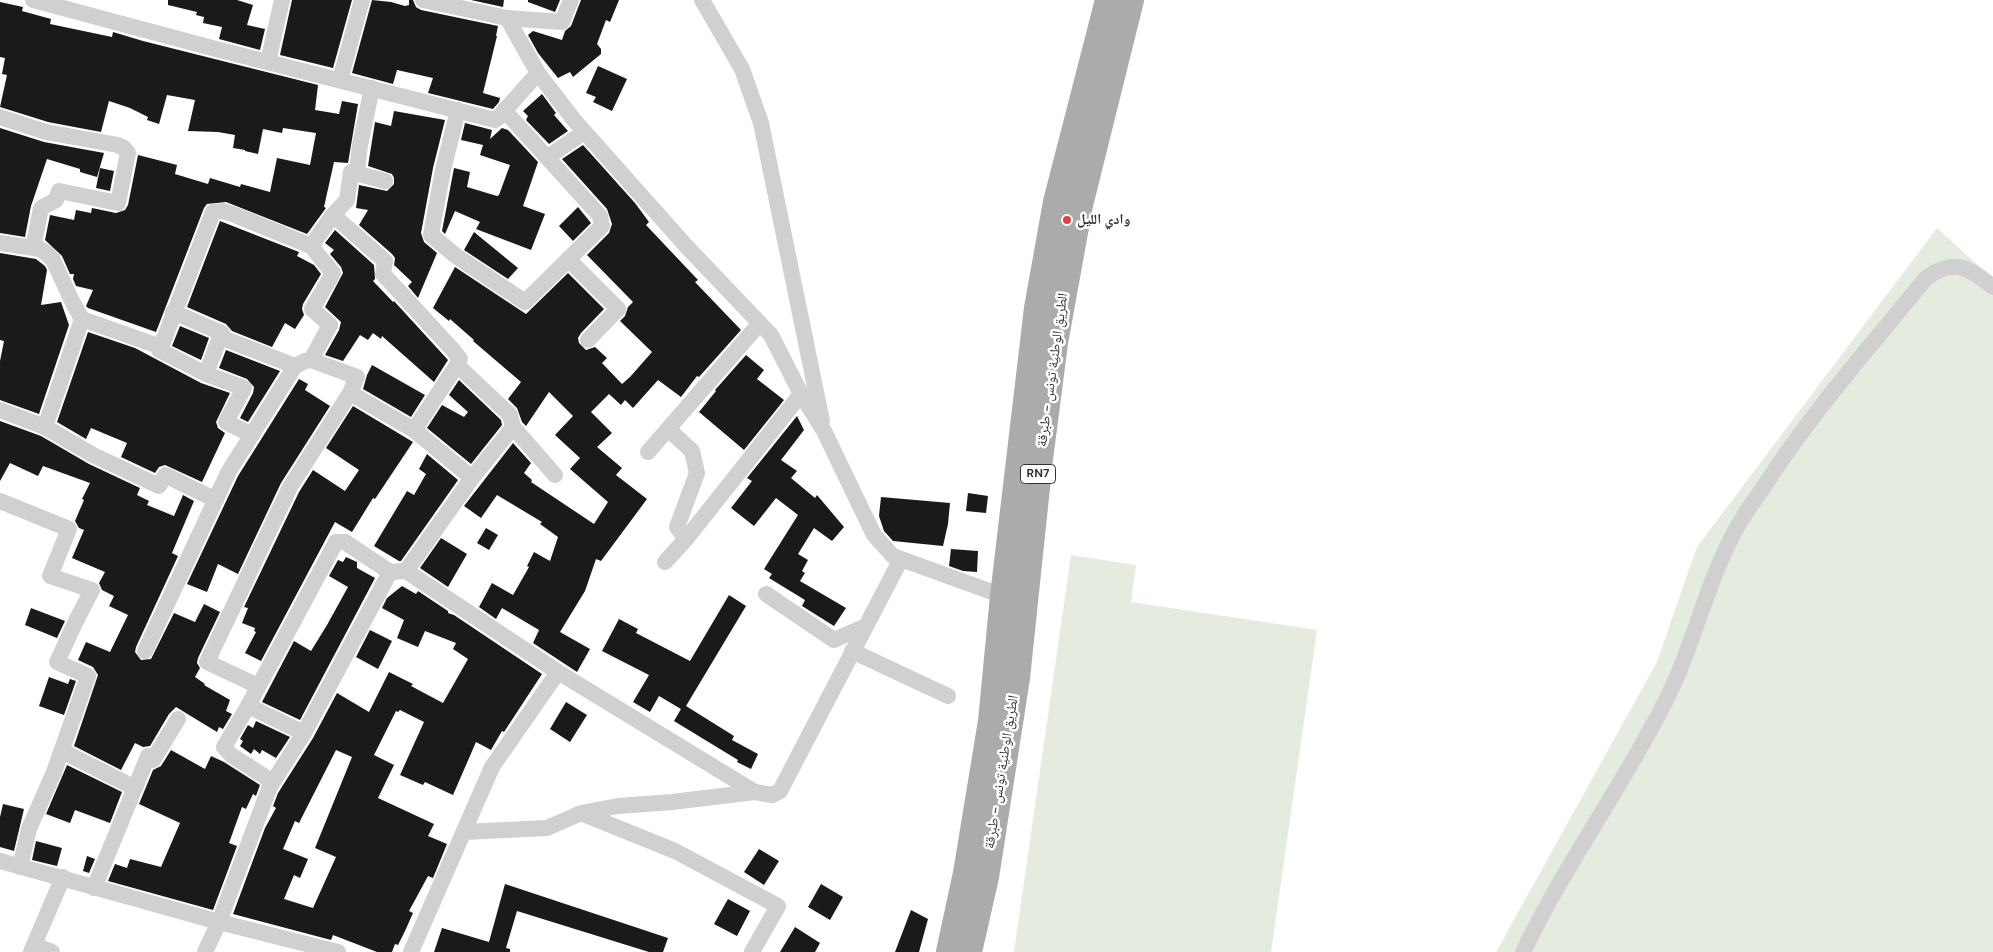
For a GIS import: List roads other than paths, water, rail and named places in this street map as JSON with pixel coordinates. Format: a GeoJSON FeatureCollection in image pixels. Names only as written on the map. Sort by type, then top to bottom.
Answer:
{"type":"FeatureCollection","features":[{"type":"Feature","properties":{"kind":"main road","name":"الطريق الوطنية تونس - طبرقة"},"geometry":{"type":"LineString","coordinates":[[948,952],[966,873],[991,721],[1003,596],[1037,308],[1056,202],[1108,0]]}},
{"type":"Feature","properties":{"kind":"main road","name":"الطريق الوطنية تونس - طبرقة"},"geometry":{"type":"LineString","coordinates":[[969,952],[986,877],[1014,698],[1040,459],[1055,343],[1080,205],[1131,0]]}},
{"type":"Feature","properties":{"kind":"street"},"geometry":{"type":"LineString","coordinates":[[33,0],[68,5],[268,62],[495,120],[500,118],[504,110],[538,73]]}},
{"type":"Feature","properties":{"kind":"street"},"geometry":{"type":"LineString","coordinates":[[268,62],[282,0]]}},
{"type":"Feature","properties":{"kind":"street"},"geometry":{"type":"LineString","coordinates":[[340,80],[362,0]]}},
{"type":"Feature","properties":{"kind":"street"},"geometry":{"type":"LineString","coordinates":[[423,0],[507,18],[562,22],[571,0]]}},
{"type":"Feature","properties":{"kind":"street"},"geometry":{"type":"LineString","coordinates":[[702,0],[742,69],[761,123],[824,431]]}},
{"type":"Feature","properties":{"kind":"street"},"geometry":{"type":"LineString","coordinates":[[507,18],[549,90],[584,132],[694,254],[771,335],[801,394],[824,431],[874,536],[893,556],[901,560],[1003,596]]}},
{"type":"Feature","properties":{"kind":"street"},"geometry":{"type":"LineString","coordinates":[[357,172],[360,145],[372,88]]}},
{"type":"Feature","properties":{"kind":"street"},"geometry":{"type":"LineString","coordinates":[[458,110],[441,178],[431,235],[456,256],[524,302],[602,226],[602,222],[600,216],[504,110]]}},
{"type":"Feature","properties":{"kind":"street"},"geometry":{"type":"LineString","coordinates":[[0,117],[46,132],[118,145],[128,152],[118,203],[58,191],[56,200],[42,208],[33,248]]}},
{"type":"Feature","properties":{"kind":"street"},"geometry":{"type":"LineString","coordinates":[[548,157],[584,132]]}},
{"type":"Feature","properties":{"kind":"street"},"geometry":{"type":"LineString","coordinates":[[311,246],[347,200],[351,172],[357,172],[385,181]]}},
{"type":"Feature","properties":{"kind":"street"},"geometry":{"type":"LineString","coordinates":[[252,435],[226,422],[244,388],[206,374],[159,350],[213,212],[223,211],[235,215],[311,246],[334,273],[312,309],[330,325],[311,360]]}},
{"type":"Feature","properties":{"kind":"street"},"geometry":{"type":"LineString","coordinates":[[333,216],[385,261],[383,274],[460,359],[414,430]]}},
{"type":"Feature","properties":{"kind":"street"},"geometry":{"type":"LineString","coordinates":[[0,243],[40,249],[53,260],[72,303],[82,319],[161,347]]}},
{"type":"Feature","properties":{"kind":"street"},"geometry":{"type":"LineString","coordinates":[[568,259],[618,309],[588,340]]}},
{"type":"Feature","properties":{"kind":"street"},"geometry":{"type":"LineString","coordinates":[[1523,952],[1566,870],[1665,703],[1679,672],[1720,561],[1736,530],[1776,467],[1809,422],[1926,278],[1938,270],[1950,266],[1963,267],[1993,287]]}},
{"type":"Feature","properties":{"kind":"street"},"geometry":{"type":"LineString","coordinates":[[173,312],[222,333],[206,374]]}},
{"type":"Feature","properties":{"kind":"street"},"geometry":{"type":"LineString","coordinates":[[45,427],[82,319]]}},
{"type":"Feature","properties":{"kind":"street"},"geometry":{"type":"LineString","coordinates":[[648,452],[760,323]]}},
{"type":"Feature","properties":{"kind":"street"},"geometry":{"type":"LineString","coordinates":[[220,337],[295,366]]}},
{"type":"Feature","properties":{"kind":"street"},"geometry":{"type":"LineString","coordinates":[[145,651],[229,471],[295,366],[311,360],[357,377],[350,393],[290,487],[207,662],[258,686]]}},
{"type":"Feature","properties":{"kind":"street"},"geometry":{"type":"LineString","coordinates":[[457,365],[510,415],[513,427],[554,475]]}},
{"type":"Feature","properties":{"kind":"street"},"geometry":{"type":"LineString","coordinates":[[350,393],[414,430],[472,478]]}},
{"type":"Feature","properties":{"kind":"street"},"geometry":{"type":"LineString","coordinates":[[665,562],[686,539],[801,394]]}},
{"type":"Feature","properties":{"kind":"street"},"geometry":{"type":"LineString","coordinates":[[0,410],[45,427],[93,456],[159,486],[165,476],[216,500]]}},
{"type":"Feature","properties":{"kind":"street"},"geometry":{"type":"LineString","coordinates":[[205,952],[219,922],[273,782],[304,733],[398,572],[513,427]]}},
{"type":"Feature","properties":{"kind":"street"},"geometry":{"type":"LineString","coordinates":[[668,429],[692,451],[697,473],[677,527],[686,539]]}},
{"type":"Feature","properties":{"kind":"street"},"geometry":{"type":"LineString","coordinates":[[0,501],[69,529],[50,576],[92,590],[57,662],[88,676],[62,752],[29,829],[20,866]]}},
{"type":"Feature","properties":{"kind":"street"},"geometry":{"type":"LineString","coordinates":[[273,782],[231,755],[224,747],[336,542],[345,542],[398,572],[755,792]]}},
{"type":"Feature","properties":{"kind":"street"},"geometry":{"type":"LineString","coordinates":[[464,832],[547,828],[581,813],[618,806],[672,802],[755,792],[772,795],[780,790],[901,560]]}},
{"type":"Feature","properties":{"kind":"street"},"geometry":{"type":"LineString","coordinates":[[766,594],[834,640],[866,626]]}},
{"type":"Feature","properties":{"kind":"street"},"geometry":{"type":"LineString","coordinates":[[852,651],[948,696]]}},
{"type":"Feature","properties":{"kind":"street"},"geometry":{"type":"LineString","coordinates":[[411,952],[492,767],[558,672]]}},
{"type":"Feature","properties":{"kind":"street"},"geometry":{"type":"LineString","coordinates":[[248,706],[304,733]]}},
{"type":"Feature","properties":{"kind":"street"},"geometry":{"type":"LineString","coordinates":[[94,888],[148,756],[153,760],[178,719]]}},
{"type":"Feature","properties":{"kind":"street"},"geometry":{"type":"LineString","coordinates":[[62,752],[136,788]]}},
{"type":"Feature","properties":{"kind":"street"},"geometry":{"type":"LineString","coordinates":[[581,813],[675,851],[778,906],[752,952]]}},
{"type":"Feature","properties":{"kind":"street"},"geometry":{"type":"LineString","coordinates":[[0,861],[219,922],[338,952]]}},
{"type":"Feature","properties":{"kind":"street"},"geometry":{"type":"LineString","coordinates":[[52,952],[33,948],[63,877]]}},
{"type":"Feature","properties":{"kind":"place","name":"وادي الليل"},"geometry":{"type":"Point","coordinates":[1067,220]}}]}
